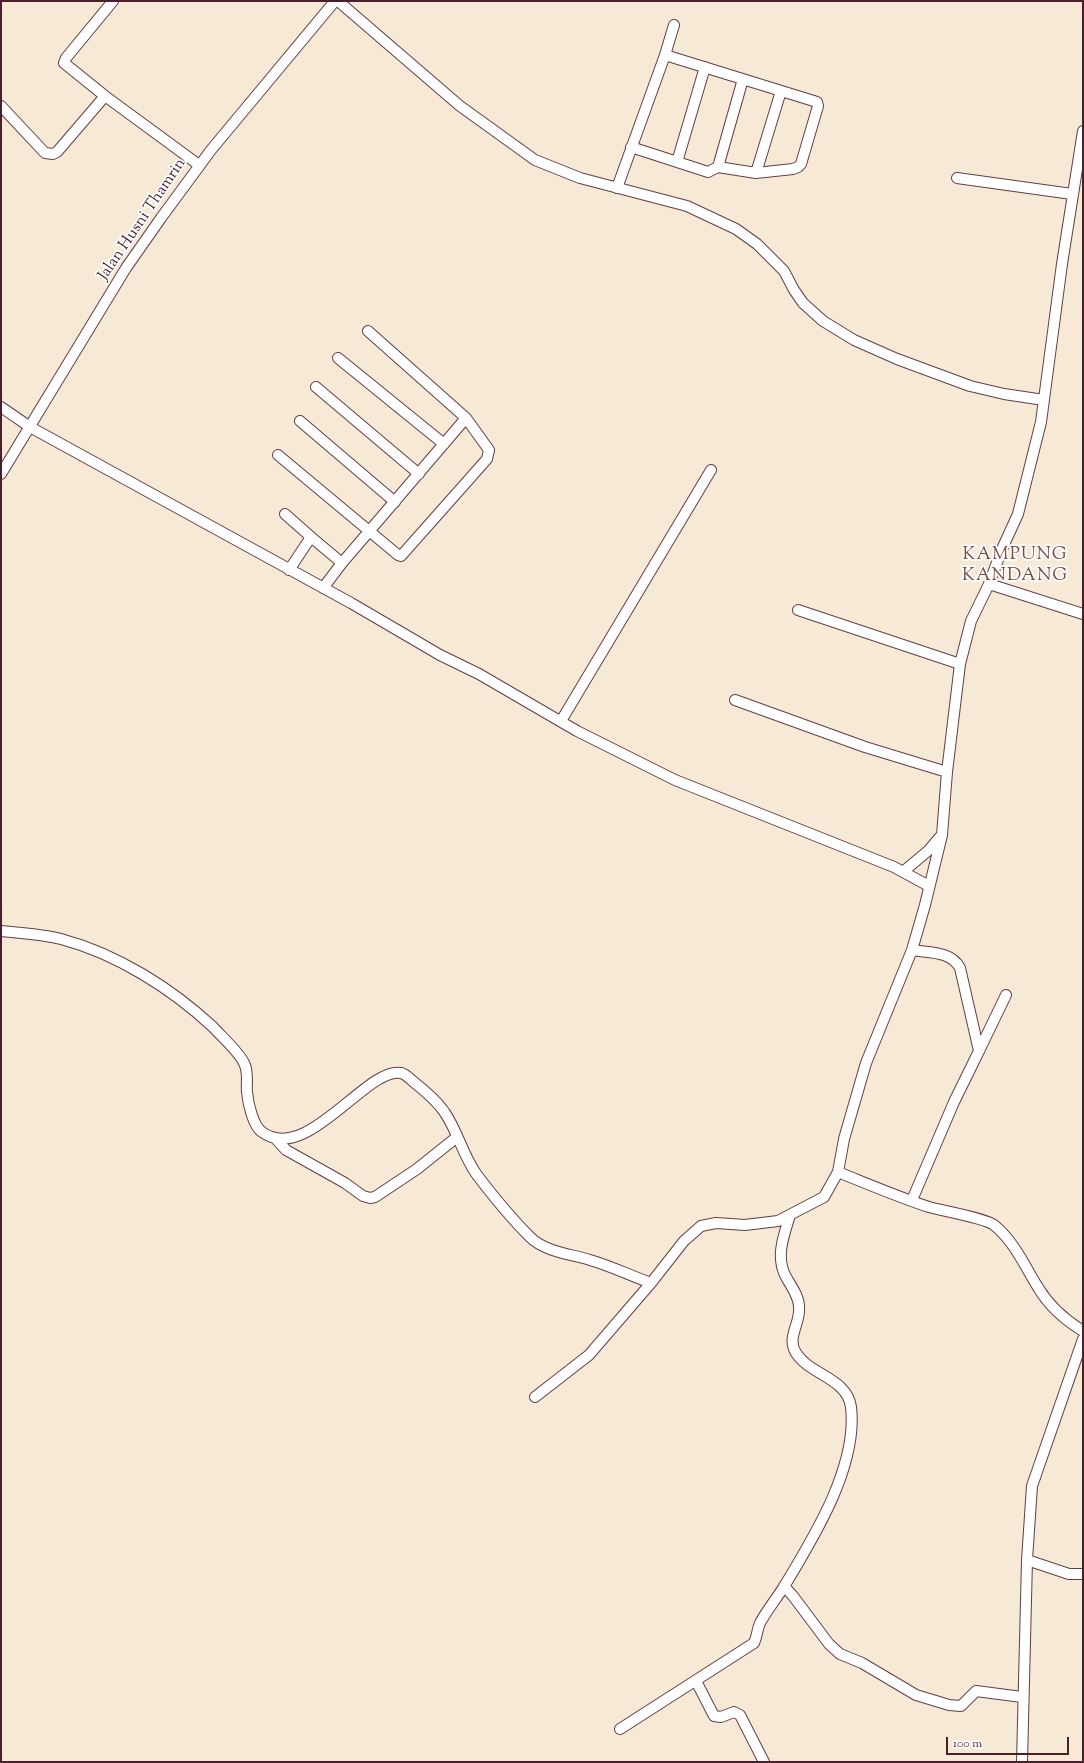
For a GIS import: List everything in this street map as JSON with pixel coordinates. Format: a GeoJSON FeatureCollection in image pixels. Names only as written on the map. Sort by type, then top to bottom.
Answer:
{"type":"FeatureCollection","features":[{"type":"Feature","properties":{"kind":"street"},"geometry":{"type":"LineString","coordinates":[[113,1],[66,58],[64,63],[199,165]]}},
{"type":"Feature","properties":{"kind":"street","name":"Jalan Husni Thamrin"},"geometry":{"type":"LineString","coordinates":[[1,474],[126,268],[199,165],[335,1]]}},
{"type":"Feature","properties":{"kind":"street"},"geometry":{"type":"LineString","coordinates":[[338,1],[460,106],[535,160],[580,178],[687,206],[736,229],[757,244],[784,270],[794,290],[803,303],[822,320],[854,340],[897,359],[970,386],[1004,394],[1044,400]]}},
{"type":"Feature","properties":{"kind":"street"},"geometry":{"type":"LineString","coordinates":[[617,188],[630,146],[665,55],[674,25]]}},
{"type":"Feature","properties":{"kind":"street"},"geometry":{"type":"LineString","coordinates":[[630,146],[708,172],[718,167],[756,174],[793,169],[801,164],[818,104],[815,100],[665,55]]}},
{"type":"Feature","properties":{"kind":"street"},"geometry":{"type":"LineString","coordinates":[[677,162],[705,67]]}},
{"type":"Feature","properties":{"kind":"street"},"geometry":{"type":"LineString","coordinates":[[718,167],[743,79]]}},
{"type":"Feature","properties":{"kind":"street"},"geometry":{"type":"LineString","coordinates":[[756,174],[781,91]]}},
{"type":"Feature","properties":{"kind":"street"},"geometry":{"type":"LineString","coordinates":[[1,106],[45,153],[53,154],[57,152],[106,96]]}},
{"type":"Feature","properties":{"kind":"street"},"geometry":{"type":"LineString","coordinates":[[535,1397],[589,1355],[651,1283],[684,1241],[701,1226],[716,1223],[745,1225],[778,1221],[824,1197],[838,1172],[844,1139],[866,1063],[912,950],[942,835],[947,772],[960,664],[971,621],[989,584],[1002,549],[1018,514],[1041,422],[1072,194],[1080,165],[1083,131]]}},
{"type":"Feature","properties":{"kind":"street"},"geometry":{"type":"LineString","coordinates":[[957,178],[1072,194]]}},
{"type":"Feature","properties":{"kind":"street"},"geometry":{"type":"LineString","coordinates":[[278,455],[369,533],[398,555],[403,555],[487,459],[489,450],[466,418],[368,331]]}},
{"type":"Feature","properties":{"kind":"street"},"geometry":{"type":"LineString","coordinates":[[338,358],[444,444]]}},
{"type":"Feature","properties":{"kind":"street"},"geometry":{"type":"LineString","coordinates":[[316,387],[419,474]]}},
{"type":"Feature","properties":{"kind":"street"},"geometry":{"type":"LineString","coordinates":[[1,407],[30,427],[162,498],[440,655],[479,674],[561,721],[675,780],[904,872],[929,886]]}},
{"type":"Feature","properties":{"kind":"street"},"geometry":{"type":"LineString","coordinates":[[323,588],[342,563],[466,418]]}},
{"type":"Feature","properties":{"kind":"street"},"geometry":{"type":"LineString","coordinates":[[300,421],[395,502]]}},
{"type":"Feature","properties":{"kind":"street"},"geometry":{"type":"LineString","coordinates":[[561,721],[711,470]]}},
{"type":"Feature","properties":{"kind":"street"},"geometry":{"type":"LineString","coordinates":[[285,514],[342,563]]}},
{"type":"Feature","properties":{"kind":"street"},"geometry":{"type":"LineString","coordinates":[[289,570],[312,536]]}},
{"type":"Feature","properties":{"kind":"street"},"geometry":{"type":"LineString","coordinates":[[989,584],[1083,614]]}},
{"type":"Feature","properties":{"kind":"street"},"geometry":{"type":"LineString","coordinates":[[798,610],[960,664]]}},
{"type":"Feature","properties":{"kind":"street"},"geometry":{"type":"LineString","coordinates":[[735,700],[865,747],[947,772]]}},
{"type":"Feature","properties":{"kind":"street"},"geometry":{"type":"LineString","coordinates":[[904,872],[929,850],[942,835]]}},
{"type":"Feature","properties":{"kind":"street"},"geometry":{"type":"LineString","coordinates":[[1,931],[60,938],[93,950],[127,966],[192,1008],[219,1033],[244,1061],[247,1073],[247,1092],[256,1124],[261,1132],[275,1138],[286,1150],[345,1183],[363,1196],[370,1198],[375,1197],[416,1169],[457,1137]]}},
{"type":"Feature","properties":{"kind":"street"},"geometry":{"type":"LineString","coordinates":[[912,950],[946,955],[957,963],[960,968],[979,1051]]}},
{"type":"Feature","properties":{"kind":"street"},"geometry":{"type":"LineString","coordinates":[[912,1200],[954,1102],[1006,995]]}},
{"type":"Feature","properties":{"kind":"street"},"geometry":{"type":"LineString","coordinates":[[275,1138],[289,1137],[313,1129],[344,1107],[374,1082],[390,1073],[403,1073],[421,1087],[445,1113],[476,1174],[532,1239],[553,1250],[592,1260],[651,1283]]}},
{"type":"Feature","properties":{"kind":"street"},"geometry":{"type":"LineString","coordinates":[[838,1172],[912,1200],[992,1223],[1004,1233],[1018,1252],[1039,1290],[1053,1308],[1083,1331]]}},
{"type":"Feature","properties":{"kind":"street"},"geometry":{"type":"LineString","coordinates":[[620,1729],[754,1643],[759,1625],[789,1591],[833,1497],[845,1461],[851,1431],[851,1408],[846,1392],[801,1359],[793,1345],[800,1305],[785,1275],[780,1258],[781,1245],[790,1215]]}},
{"type":"Feature","properties":{"kind":"street"},"geometry":{"type":"LineString","coordinates":[[1022,1762],[1022,1697],[1030,1503],[1034,1479],[1083,1339]]}},
{"type":"Feature","properties":{"kind":"street"},"geometry":{"type":"LineString","coordinates":[[1027,1560],[1069,1574],[1083,1574]]}},
{"type":"Feature","properties":{"kind":"street"},"geometry":{"type":"LineString","coordinates":[[789,1591],[834,1650],[916,1694],[956,1706],[966,1704],[976,1691],[1022,1697]]}},
{"type":"Feature","properties":{"kind":"street"},"geometry":{"type":"LineString","coordinates":[[696,1681],[714,1716],[721,1716],[734,1712],[738,1713],[764,1762]]}},
{"type":"Feature","properties":{"kind":"district","name":"KAMPUNG KANDANG"},"geometry":{"type":"Point","coordinates":[1015,566]}}]}
